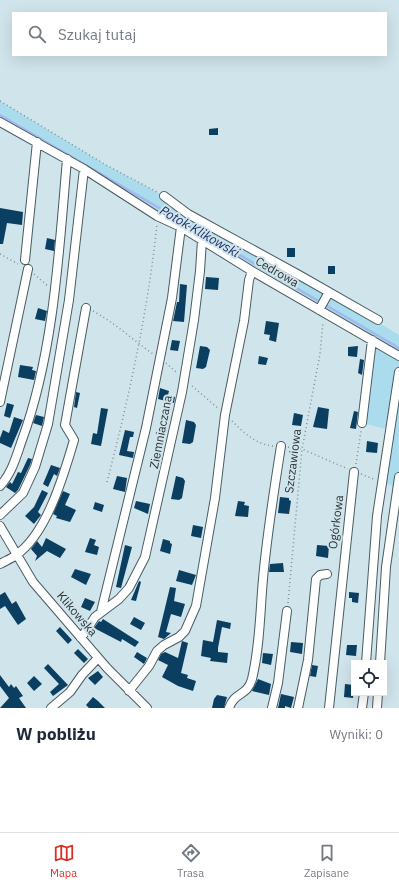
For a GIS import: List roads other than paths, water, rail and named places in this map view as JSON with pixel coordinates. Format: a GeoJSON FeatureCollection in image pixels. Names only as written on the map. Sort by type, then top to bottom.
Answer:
{"type":"FeatureCollection","features":[{"type":"Feature","properties":{"kind":"street","name":"Cedrowa"},"geometry":{"type":"LineString","coordinates":[[0,122],[67,159],[157,216],[181,227],[328,316],[399,356]]}},
{"type":"Feature","properties":{"kind":"street"},"geometry":{"type":"LineString","coordinates":[[26,260],[37,142]]}},
{"type":"Feature","properties":{"kind":"street"},"geometry":{"type":"LineString","coordinates":[[0,486],[11,472],[30,419],[56,291],[67,159]]}},
{"type":"Feature","properties":{"kind":"street"},"geometry":{"type":"LineString","coordinates":[[0,516],[23,494],[35,467],[48,424],[69,300],[84,169]]}},
{"type":"Feature","properties":{"kind":"street"},"geometry":{"type":"LineString","coordinates":[[164,196],[188,214],[378,320]]}},
{"type":"Feature","properties":{"kind":"street","name":"Ziemniaczana"},"geometry":{"type":"LineString","coordinates":[[101,612],[130,497],[160,359],[172,298],[181,227]]}},
{"type":"Feature","properties":{"kind":"street","name":"Ziemniaczana"},"geometry":{"type":"LineString","coordinates":[[82,638],[95,617],[119,600],[129,588],[146,557],[164,477],[194,320],[202,240]]}},
{"type":"Feature","properties":{"kind":"street"},"geometry":{"type":"LineString","coordinates":[[0,402],[28,269]]}},
{"type":"Feature","properties":{"kind":"street"},"geometry":{"type":"LineString","coordinates":[[129,691],[150,666],[157,651],[164,645],[179,637],[185,631],[196,606],[215,498],[225,415],[244,321],[249,280],[252,271]]}},
{"type":"Feature","properties":{"kind":"street"},"geometry":{"type":"LineString","coordinates":[[319,310],[329,292]]}},
{"type":"Feature","properties":{"kind":"street"},"geometry":{"type":"LineString","coordinates":[[0,564],[17,555],[26,546],[47,517],[63,477],[74,440],[65,425],[86,308]]}},
{"type":"Feature","properties":{"kind":"street"},"geometry":{"type":"LineString","coordinates":[[362,423],[368,384],[372,340]]}},
{"type":"Feature","properties":{"kind":"street"},"geometry":{"type":"LineString","coordinates":[[366,660],[377,516],[399,372]]}},
{"type":"Feature","properties":{"kind":"street"},"geometry":{"type":"LineString","coordinates":[[229,708],[232,700],[248,689],[252,679],[258,648],[263,578],[281,446]]}},
{"type":"Feature","properties":{"kind":"street","name":"Ogórkowa"},"geometry":{"type":"LineString","coordinates":[[329,708],[354,472]]}},
{"type":"Feature","properties":{"kind":"street"},"geometry":{"type":"LineString","coordinates":[[380,660],[386,566],[399,477]]}},
{"type":"Feature","properties":{"kind":"street","name":"Klikowska"},"geometry":{"type":"LineString","coordinates":[[0,526],[33,582],[98,658],[147,708]]}},
{"type":"Feature","properties":{"kind":"street"},"geometry":{"type":"LineString","coordinates":[[298,708],[308,660],[316,578],[320,575],[327,574]]}},
{"type":"Feature","properties":{"kind":"street"},"geometry":{"type":"LineString","coordinates":[[272,708],[278,683],[287,611]]}},
{"type":"Feature","properties":{"kind":"street"},"geometry":{"type":"LineString","coordinates":[[51,708],[70,692],[82,675],[98,658]]}},
{"type":"Feature","properties":{"kind":"street"},"geometry":{"type":"LineString","coordinates":[[362,708],[364,696]]}},
{"type":"Feature","properties":{"kind":"street"},"geometry":{"type":"LineString","coordinates":[[377,708],[378,696]]}},
{"type":"Feature","properties":{"kind":"waterway","name":"Potok Klikowski"},"geometry":{"type":"LineString","coordinates":[[0,115],[399,348]]}}]}
